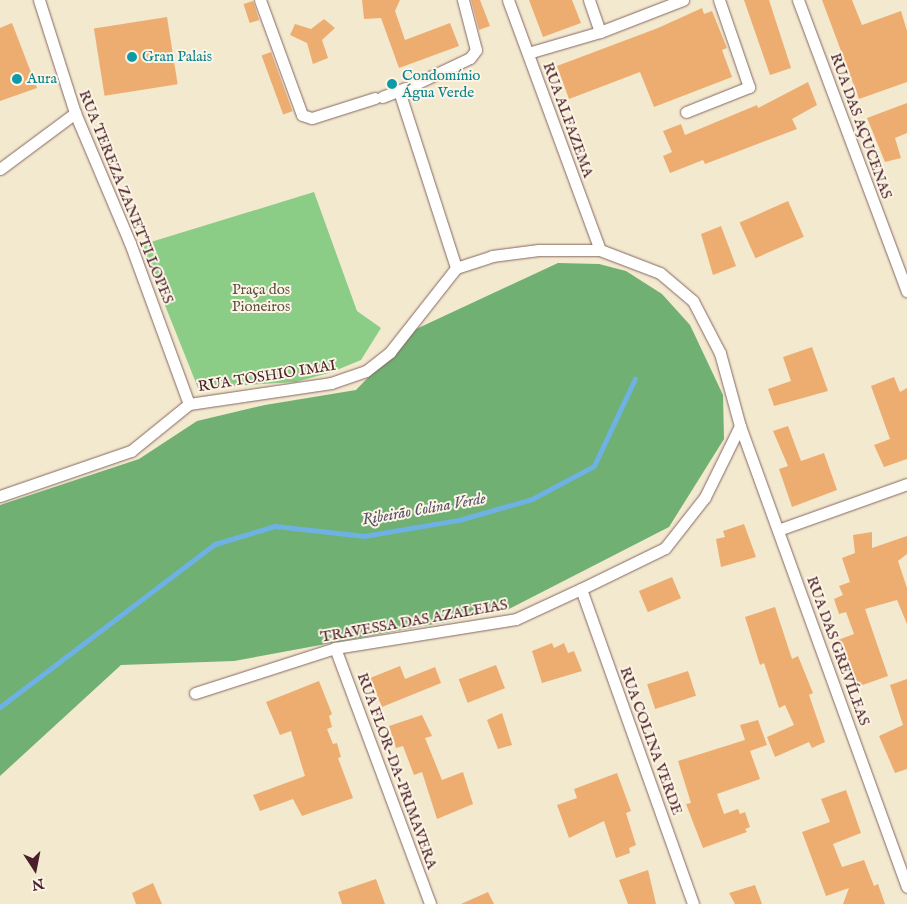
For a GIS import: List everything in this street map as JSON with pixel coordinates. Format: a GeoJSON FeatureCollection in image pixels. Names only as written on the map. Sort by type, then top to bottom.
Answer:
{"type":"FeatureCollection","features":[{"type":"Feature","properties":{"kind":"street","name":"RUA TEREZA ZANETTI LOPES"},"geometry":{"type":"LineString","coordinates":[[39,0],[75,113],[130,244],[189,404]]}},
{"type":"Feature","properties":{"kind":"street"},"geometry":{"type":"LineString","coordinates":[[260,0],[302,115],[312,118],[405,88],[470,58],[476,50],[463,0]]}},
{"type":"Feature","properties":{"kind":"street","name":"RUA ALFAZEMA"},"geometry":{"type":"LineString","coordinates":[[508,0],[600,250]]}},
{"type":"Feature","properties":{"kind":"street"},"geometry":{"type":"LineString","coordinates":[[589,0],[600,32]]}},
{"type":"Feature","properties":{"kind":"street"},"geometry":{"type":"LineString","coordinates":[[528,53],[600,32],[683,0]]}},
{"type":"Feature","properties":{"kind":"street"},"geometry":{"type":"LineString","coordinates":[[686,112],[749,87],[719,0]]}},
{"type":"Feature","properties":{"kind":"street","name":"RUA DAS AÇUCENAS"},"geometry":{"type":"LineString","coordinates":[[798,0],[907,291]]}},
{"type":"Feature","properties":{"kind":"street"},"geometry":{"type":"LineString","coordinates":[[405,88],[456,268],[492,256],[539,250],[600,250]]}},
{"type":"Feature","properties":{"kind":"street"},"geometry":{"type":"LineString","coordinates":[[0,169],[75,113]]}},
{"type":"Feature","properties":{"kind":"street","name":"RUA DAS GREVÍLEAS"},"geometry":{"type":"LineString","coordinates":[[600,250],[660,273],[693,301],[720,353],[740,426],[907,887]]}},
{"type":"Feature","properties":{"kind":"street","name":"RUA TOSHIO IMAI"},"geometry":{"type":"LineString","coordinates":[[0,496],[132,451],[189,404],[331,383],[366,371],[390,352],[456,268]]}},
{"type":"Feature","properties":{"kind":"street","name":"TRAVESSA DAS AZALEIAS"},"geometry":{"type":"LineString","coordinates":[[195,693],[335,648],[516,619],[581,589],[664,548],[705,497],[740,426]]}},
{"type":"Feature","properties":{"kind":"street"},"geometry":{"type":"LineString","coordinates":[[778,530],[907,484]]}},
{"type":"Feature","properties":{"kind":"street","name":"RUA COLINA VERDE"},"geometry":{"type":"LineString","coordinates":[[581,589],[693,904]]}},
{"type":"Feature","properties":{"kind":"street","name":"RUA FLOR-DA-PRIMAVERA"},"geometry":{"type":"LineString","coordinates":[[335,648],[430,904]]}},
{"type":"Feature","properties":{"kind":"green space","name":"Praça dos Pioneiros"},"geometry":{"type":"Polygon","coordinates":[[[314,192],[357,311],[381,328],[361,360],[332,372],[296,382],[198,388],[141,245],[314,192]]]}},
{"type":"Feature","properties":{"kind":"green space"},"geometry":{"type":"Polygon","coordinates":[[[558,263],[599,264],[626,271],[662,294],[690,325],[723,395],[724,439],[669,527],[505,611],[234,661],[121,665],[0,776],[0,505],[139,459],[197,421],[265,405],[356,390],[414,330],[558,263]]]}},
{"type":"Feature","properties":{"kind":"building"},"geometry":{"type":"Polygon","coordinates":[[[362,0],[400,0],[395,11],[405,40],[450,23],[459,46],[399,68],[381,18],[364,19],[362,0]]]}},
{"type":"Feature","properties":{"kind":"building"},"geometry":{"type":"Polygon","coordinates":[[[471,0],[480,0],[490,26],[479,30],[471,0]]]}},
{"type":"Feature","properties":{"kind":"building"},"geometry":{"type":"Polygon","coordinates":[[[529,0],[572,0],[581,23],[543,37],[529,0]]]}},
{"type":"Feature","properties":{"kind":"building"},"geometry":{"type":"Polygon","coordinates":[[[744,0],[769,0],[791,68],[770,75],[744,0]]]}},
{"type":"Feature","properties":{"kind":"building"},"geometry":{"type":"Polygon","coordinates":[[[822,0],[852,0],[862,25],[901,11],[907,31],[907,82],[859,99],[822,0]]]}},
{"type":"Feature","properties":{"kind":"building"},"geometry":{"type":"Polygon","coordinates":[[[253,1],[259,20],[250,23],[243,4],[253,1]]]}},
{"type":"Feature","properties":{"kind":"building"},"geometry":{"type":"Polygon","coordinates":[[[702,8],[704,14],[712,11],[727,48],[722,50],[732,77],[654,107],[640,72],[569,99],[557,66],[658,28],[702,8]]]}},
{"type":"Feature","properties":{"kind":"building","name":"Gran Palais"},"geometry":{"type":"Polygon","coordinates":[[[167,17],[178,84],[105,96],[94,29],[167,17]]]}},
{"type":"Feature","properties":{"kind":"building"},"geometry":{"type":"Polygon","coordinates":[[[324,19],[335,28],[322,40],[328,58],[313,64],[307,43],[290,35],[295,24],[311,29],[324,19]]]}},
{"type":"Feature","properties":{"kind":"building"},"geometry":{"type":"Polygon","coordinates":[[[12,23],[37,88],[0,101],[0,28],[12,23]]]}},
{"type":"Feature","properties":{"kind":"building"},"geometry":{"type":"Polygon","coordinates":[[[271,52],[293,111],[283,115],[262,55],[271,52]]]}},
{"type":"Feature","properties":{"kind":"building"},"geometry":{"type":"Polygon","coordinates":[[[808,82],[817,105],[792,119],[797,129],[705,164],[703,160],[670,173],[663,156],[672,152],[663,131],[681,124],[685,135],[757,105],[758,108],[808,82]]]}},
{"type":"Feature","properties":{"kind":"building"},"geometry":{"type":"Polygon","coordinates":[[[907,103],[907,133],[895,138],[901,158],[885,162],[867,118],[907,103]]]}},
{"type":"Feature","properties":{"kind":"building"},"geometry":{"type":"Polygon","coordinates":[[[788,201],[804,237],[755,258],[740,223],[788,201]]]}},
{"type":"Feature","properties":{"kind":"building"},"geometry":{"type":"Polygon","coordinates":[[[721,226],[736,266],[713,275],[701,234],[721,226]]]}},
{"type":"Feature","properties":{"kind":"building"},"geometry":{"type":"Polygon","coordinates":[[[812,347],[828,391],[774,406],[768,389],[791,381],[783,357],[812,347]]]}},
{"type":"Feature","properties":{"kind":"building"},"geometry":{"type":"Polygon","coordinates":[[[894,377],[900,392],[907,388],[907,459],[884,467],[874,445],[890,439],[871,386],[894,377]]]}},
{"type":"Feature","properties":{"kind":"building"},"geometry":{"type":"Polygon","coordinates":[[[788,426],[801,461],[824,453],[837,490],[792,507],[779,469],[788,466],[773,431],[788,426]]]}},
{"type":"Feature","properties":{"kind":"building"},"geometry":{"type":"Polygon","coordinates":[[[744,524],[756,557],[721,567],[716,539],[725,537],[723,531],[744,524]]]}},
{"type":"Feature","properties":{"kind":"building"},"geometry":{"type":"Polygon","coordinates":[[[872,532],[872,548],[907,536],[907,554],[898,561],[907,588],[907,624],[897,600],[865,609],[888,676],[857,687],[838,640],[854,634],[846,612],[839,614],[834,599],[843,595],[839,586],[850,582],[842,558],[855,553],[853,535],[872,532]]]}},
{"type":"Feature","properties":{"kind":"building"},"geometry":{"type":"Polygon","coordinates":[[[672,577],[681,598],[648,612],[639,591],[672,577]]]}},
{"type":"Feature","properties":{"kind":"building"},"geometry":{"type":"Polygon","coordinates":[[[775,607],[792,659],[798,656],[813,693],[809,695],[825,742],[812,748],[809,742],[775,757],[767,737],[794,725],[785,705],[779,708],[764,663],[760,665],[745,617],[775,607]]]}},
{"type":"Feature","properties":{"kind":"building"},"geometry":{"type":"Polygon","coordinates":[[[552,643],[554,648],[564,643],[568,653],[574,651],[582,671],[542,683],[532,651],[552,643]]]}},
{"type":"Feature","properties":{"kind":"building"},"geometry":{"type":"Polygon","coordinates":[[[496,665],[505,688],[468,703],[459,679],[496,665]]]}},
{"type":"Feature","properties":{"kind":"building"},"geometry":{"type":"Polygon","coordinates":[[[400,666],[405,679],[435,667],[441,683],[382,707],[370,678],[400,666]]]}},
{"type":"Feature","properties":{"kind":"building"},"geometry":{"type":"Polygon","coordinates":[[[688,671],[696,696],[655,709],[647,684],[688,671]]]}},
{"type":"Feature","properties":{"kind":"building"},"geometry":{"type":"Polygon","coordinates":[[[907,679],[907,769],[895,773],[879,736],[903,725],[890,685],[907,679]]]}},
{"type":"Feature","properties":{"kind":"building"},"geometry":{"type":"Polygon","coordinates":[[[319,681],[332,714],[329,716],[332,727],[327,729],[333,744],[337,743],[341,757],[338,758],[353,798],[302,816],[293,799],[260,811],[253,795],[305,776],[291,731],[280,735],[266,702],[319,681]]]}},
{"type":"Feature","properties":{"kind":"building"},"geometry":{"type":"Polygon","coordinates":[[[502,713],[512,745],[498,749],[487,720],[502,713]]]}},
{"type":"Feature","properties":{"kind":"building"},"geometry":{"type":"Polygon","coordinates":[[[422,715],[432,736],[425,738],[442,780],[463,772],[473,804],[437,819],[422,772],[414,775],[403,746],[396,748],[389,726],[422,715]]]}},
{"type":"Feature","properties":{"kind":"building"},"geometry":{"type":"Polygon","coordinates":[[[758,720],[767,745],[750,751],[760,779],[717,794],[724,814],[738,809],[740,814],[745,812],[750,827],[745,829],[747,832],[703,848],[686,804],[691,803],[678,761],[745,740],[740,725],[758,720]]]}},
{"type":"Feature","properties":{"kind":"building"},"geometry":{"type":"Polygon","coordinates":[[[617,773],[631,811],[626,813],[636,845],[629,848],[630,853],[616,858],[604,821],[569,838],[557,805],[577,798],[574,789],[617,773]]]}},
{"type":"Feature","properties":{"kind":"building"},"geometry":{"type":"Polygon","coordinates":[[[846,790],[861,833],[833,844],[842,867],[864,860],[874,886],[878,884],[885,904],[843,904],[849,888],[826,896],[802,832],[830,822],[821,799],[846,790]]]}},
{"type":"Feature","properties":{"kind":"building"},"geometry":{"type":"Polygon","coordinates":[[[648,870],[656,904],[628,904],[619,880],[648,870]]]}},
{"type":"Feature","properties":{"kind":"building"},"geometry":{"type":"Polygon","coordinates":[[[376,879],[385,904],[342,904],[338,892],[376,879]]]}},
{"type":"Feature","properties":{"kind":"building"},"geometry":{"type":"Polygon","coordinates":[[[153,883],[162,904],[136,904],[132,893],[153,883]]]}},
{"type":"Feature","properties":{"kind":"building"},"geometry":{"type":"Polygon","coordinates":[[[755,885],[762,904],[735,904],[729,893],[755,885]]]}},
{"type":"Feature","properties":{"kind":"building"},"geometry":{"type":"Polygon","coordinates":[[[488,892],[494,904],[461,904],[488,892]]]}},
{"type":"Feature","properties":{"kind":"waterway","name":"Ribeirão Colina Verde"},"geometry":{"type":"LineString","coordinates":[[0,707],[215,544],[275,526],[364,536],[459,520],[532,499],[594,466],[635,379]]}},
{"type":"Feature","properties":{"kind":"place","name":"Gran Palais"},"geometry":{"type":"Point","coordinates":[132,57]}},
{"type":"Feature","properties":{"kind":"place","name":"Aura"},"geometry":{"type":"Point","coordinates":[17,79]}},
{"type":"Feature","properties":{"kind":"place","name":"Condomínio Água Verde"},"geometry":{"type":"Point","coordinates":[392,84]}}]}
